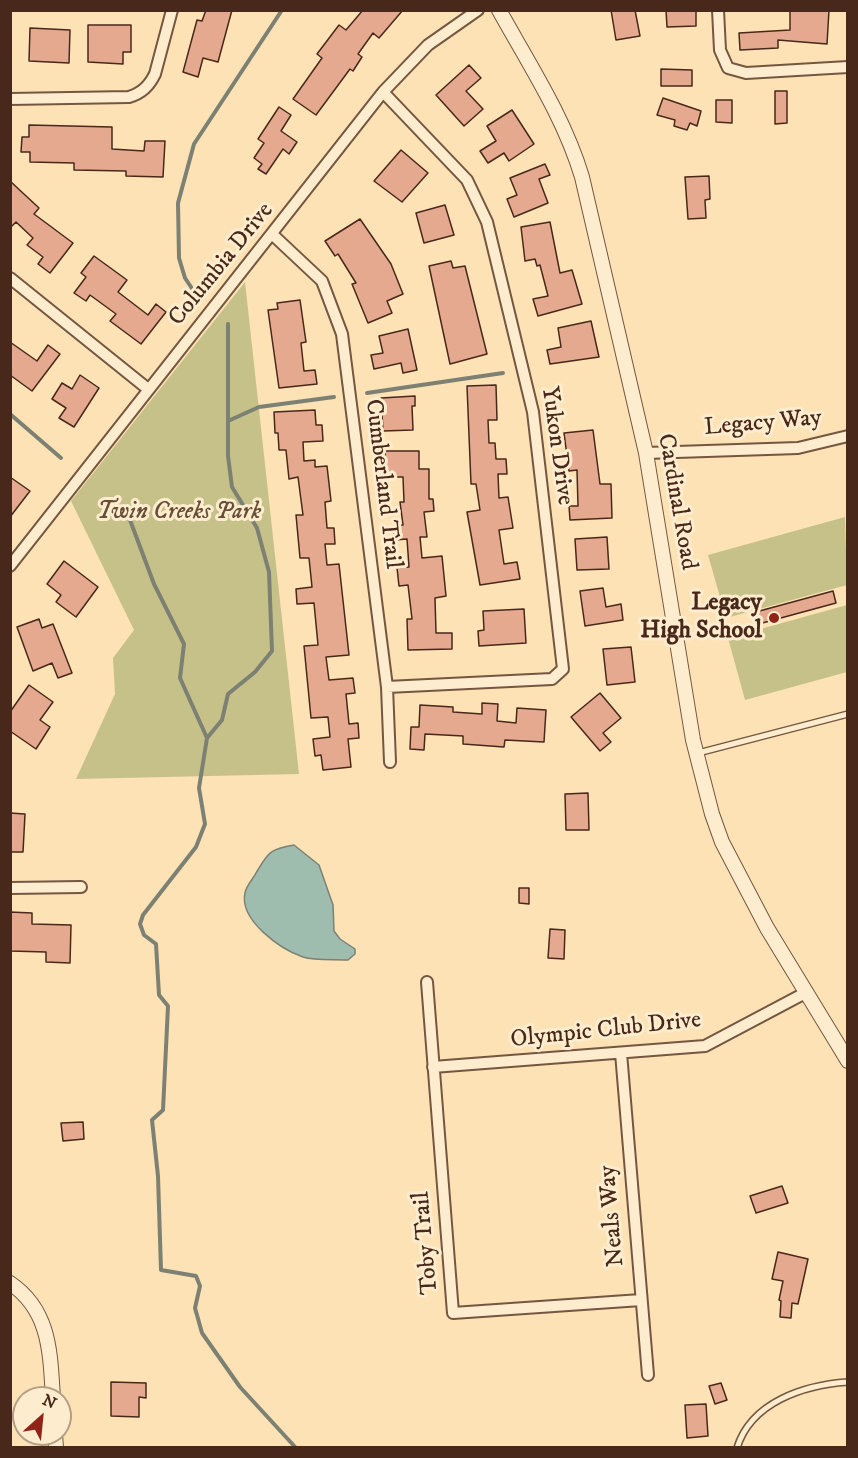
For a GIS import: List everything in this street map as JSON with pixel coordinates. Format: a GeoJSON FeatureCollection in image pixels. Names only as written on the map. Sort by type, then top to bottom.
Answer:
{"type":"FeatureCollection","features":[{"type":"Feature","properties":{"kind":"street"},"geometry":{"type":"LineString","coordinates":[[10,99],[129,97],[137,94],[151,82],[155,74],[172,10]]}},
{"type":"Feature","properties":{"kind":"street","name":"Columbia Drive"},"geometry":{"type":"LineString","coordinates":[[12,562],[273,235],[383,92],[429,45],[478,10]]}},
{"type":"Feature","properties":{"kind":"street","name":"Cardinal Road"},"geometry":{"type":"LineString","coordinates":[[499,10],[550,100],[575,153],[646,453],[696,753],[722,842],[767,928],[848,1061]]}},
{"type":"Feature","properties":{"kind":"street"},"geometry":{"type":"LineString","coordinates":[[718,10],[720,51],[728,68],[746,73],[848,67]]}},
{"type":"Feature","properties":{"kind":"street","name":"Yukon Drive"},"geometry":{"type":"LineString","coordinates":[[383,92],[467,180],[487,222],[533,412],[563,669],[552,679],[387,687]]}},
{"type":"Feature","properties":{"kind":"street","name":"Cumberland Trail"},"geometry":{"type":"LineString","coordinates":[[273,235],[322,281],[342,334],[387,687],[390,762]]}},
{"type":"Feature","properties":{"kind":"street"},"geometry":{"type":"LineString","coordinates":[[10,278],[148,389]]}},
{"type":"Feature","properties":{"kind":"street","name":"Legacy Way"},"geometry":{"type":"LineString","coordinates":[[646,453],[798,448],[848,436]]}},
{"type":"Feature","properties":{"kind":"street"},"geometry":{"type":"LineString","coordinates":[[10,888],[81,887]]}},
{"type":"Feature","properties":{"kind":"street","name":"Toby Trail"},"geometry":{"type":"LineString","coordinates":[[427,982],[453,1314],[641,1300]]}},
{"type":"Feature","properties":{"kind":"street","name":"Olympic Club Drive"},"geometry":{"type":"LineString","coordinates":[[433,1067],[705,1046],[807,992]]}},
{"type":"Feature","properties":{"kind":"street","name":"Neals Way"},"geometry":{"type":"LineString","coordinates":[[621,1053],[648,1375]]}},
{"type":"Feature","properties":{"kind":"street"},"geometry":{"type":"LineString","coordinates":[[10,1283],[22,1291],[38,1313],[49,1338],[52,1386]]}},
{"type":"Feature","properties":{"kind":"lane"},"geometry":{"type":"LineString","coordinates":[[696,753],[848,714]]}},
{"type":"Feature","properties":{"kind":"lane"},"geometry":{"type":"LineString","coordinates":[[737,1448],[742,1433],[756,1414],[778,1400],[818,1385],[848,1382]]}},
{"type":"Feature","properties":{"kind":"green space","name":"Twin Creeks Park"},"geometry":{"type":"Polygon","coordinates":[[[245,282],[299,774],[76,779],[115,694],[113,658],[134,630],[71,501],[245,282]]]}},
{"type":"Feature","properties":{"kind":"green space"},"geometry":{"type":"Polygon","coordinates":[[[845,517],[847,585],[726,618],[708,555],[845,517]]]}},
{"type":"Feature","properties":{"kind":"green space"},"geometry":{"type":"Polygon","coordinates":[[[847,605],[847,672],[745,700],[728,638],[847,605]]]}},
{"type":"Feature","properties":{"kind":"shaded area"},"geometry":{"type":"Polygon","coordinates":[[[294,845],[319,865],[333,905],[334,931],[340,939],[355,949],[355,954],[348,960],[314,959],[294,953],[263,932],[248,913],[245,893],[263,861],[274,850],[294,845]]]}},
{"type":"Feature","properties":{"kind":"building"},"geometry":{"type":"Polygon","coordinates":[[[206,10],[232,10],[218,62],[203,58],[198,77],[183,72],[197,20],[202,21],[206,10]]]}},
{"type":"Feature","properties":{"kind":"building"},"geometry":{"type":"Polygon","coordinates":[[[363,10],[403,10],[379,38],[373,33],[358,54],[362,57],[353,71],[350,69],[316,115],[293,99],[322,58],[317,54],[339,25],[346,30],[363,10]]]}},
{"type":"Feature","properties":{"kind":"building"},"geometry":{"type":"Polygon","coordinates":[[[611,10],[635,10],[640,36],[616,40],[611,10]]]}},
{"type":"Feature","properties":{"kind":"building"},"geometry":{"type":"Polygon","coordinates":[[[666,10],[696,10],[696,26],[667,27],[666,10]]]}},
{"type":"Feature","properties":{"kind":"building"},"geometry":{"type":"Polygon","coordinates":[[[790,10],[829,10],[827,44],[778,40],[778,48],[740,50],[739,33],[790,30],[790,10]]]}},
{"type":"Feature","properties":{"kind":"building"},"geometry":{"type":"Polygon","coordinates":[[[88,25],[131,25],[131,52],[123,52],[123,64],[88,62],[88,25]]]}},
{"type":"Feature","properties":{"kind":"building"},"geometry":{"type":"Polygon","coordinates":[[[30,28],[70,30],[69,63],[29,61],[30,28]]]}},
{"type":"Feature","properties":{"kind":"building"},"geometry":{"type":"Polygon","coordinates":[[[469,65],[481,78],[466,91],[483,109],[464,126],[436,95],[469,65]]]}},
{"type":"Feature","properties":{"kind":"building"},"geometry":{"type":"Polygon","coordinates":[[[661,69],[692,70],[692,86],[661,86],[661,69]]]}},
{"type":"Feature","properties":{"kind":"building"},"geometry":{"type":"Polygon","coordinates":[[[775,91],[787,91],[787,123],[775,124],[775,91]]]}},
{"type":"Feature","properties":{"kind":"building"},"geometry":{"type":"Polygon","coordinates":[[[663,98],[701,111],[697,126],[690,123],[687,130],[674,126],[675,120],[657,115],[663,98]]]}},
{"type":"Feature","properties":{"kind":"building"},"geometry":{"type":"Polygon","coordinates":[[[716,100],[732,100],[732,123],[716,122],[716,100]]]}},
{"type":"Feature","properties":{"kind":"building"},"geometry":{"type":"Polygon","coordinates":[[[279,107],[291,115],[281,131],[297,142],[289,154],[283,149],[266,174],[258,169],[262,164],[254,158],[264,143],[258,139],[279,107]]]}},
{"type":"Feature","properties":{"kind":"building"},"geometry":{"type":"Polygon","coordinates":[[[512,110],[534,144],[509,161],[504,153],[488,163],[480,151],[496,141],[487,126],[512,110]]]}},
{"type":"Feature","properties":{"kind":"building"},"geometry":{"type":"Polygon","coordinates":[[[29,125],[112,127],[112,149],[144,151],[145,141],[165,141],[163,177],[126,176],[126,171],[74,170],[74,163],[30,162],[30,152],[21,152],[22,137],[29,137],[29,125]]]}},
{"type":"Feature","properties":{"kind":"building"},"geometry":{"type":"Polygon","coordinates":[[[401,150],[428,173],[402,202],[374,181],[401,150]]]}},
{"type":"Feature","properties":{"kind":"building"},"geometry":{"type":"Polygon","coordinates":[[[545,164],[550,175],[539,179],[548,203],[514,217],[507,199],[517,195],[510,178],[545,164]]]}},
{"type":"Feature","properties":{"kind":"building"},"geometry":{"type":"Polygon","coordinates":[[[709,176],[710,199],[705,200],[706,218],[688,219],[685,177],[709,176]]]}},
{"type":"Feature","properties":{"kind":"building"},"geometry":{"type":"Polygon","coordinates":[[[10,181],[39,208],[34,214],[73,243],[50,273],[38,264],[43,257],[27,245],[33,238],[16,222],[10,228],[10,181]]]}},
{"type":"Feature","properties":{"kind":"building"},"geometry":{"type":"Polygon","coordinates":[[[445,205],[454,235],[424,243],[416,213],[445,205]]]}},
{"type":"Feature","properties":{"kind":"building"},"geometry":{"type":"Polygon","coordinates":[[[360,219],[391,264],[403,294],[387,301],[392,313],[368,323],[352,284],[356,283],[338,254],[335,256],[325,241],[360,219]]]}},
{"type":"Feature","properties":{"kind":"building"},"geometry":{"type":"Polygon","coordinates":[[[550,222],[560,273],[572,270],[582,304],[538,316],[533,299],[548,296],[540,265],[537,266],[535,259],[525,261],[521,227],[550,222]]]}},
{"type":"Feature","properties":{"kind":"building"},"geometry":{"type":"Polygon","coordinates":[[[94,256],[127,280],[118,292],[148,315],[156,304],[166,312],[141,344],[110,321],[116,314],[90,295],[86,301],[74,293],[86,277],[81,273],[94,256]]]}},
{"type":"Feature","properties":{"kind":"building"},"geometry":{"type":"Polygon","coordinates":[[[451,261],[453,268],[465,266],[487,354],[450,364],[429,266],[451,261]]]}},
{"type":"Feature","properties":{"kind":"building"},"geometry":{"type":"Polygon","coordinates":[[[300,300],[306,342],[301,343],[304,371],[315,370],[317,384],[279,388],[268,310],[278,309],[277,303],[300,300]]]}},
{"type":"Feature","properties":{"kind":"building"},"geometry":{"type":"Polygon","coordinates":[[[591,321],[599,357],[550,364],[547,350],[561,347],[558,328],[591,321]]]}},
{"type":"Feature","properties":{"kind":"building"},"geometry":{"type":"Polygon","coordinates":[[[408,329],[417,370],[403,373],[401,363],[374,369],[371,355],[383,353],[379,336],[408,329]]]}},
{"type":"Feature","properties":{"kind":"building"},"geometry":{"type":"Polygon","coordinates":[[[10,342],[37,361],[48,345],[60,354],[32,391],[10,375],[10,342]]]}},
{"type":"Feature","properties":{"kind":"building"},"geometry":{"type":"Polygon","coordinates":[[[80,375],[99,388],[74,427],[59,418],[66,408],[52,399],[62,383],[72,389],[80,375]]]}},
{"type":"Feature","properties":{"kind":"building"},"geometry":{"type":"Polygon","coordinates":[[[496,385],[497,420],[488,420],[489,443],[495,443],[496,459],[506,459],[507,474],[498,474],[499,498],[508,497],[513,528],[499,530],[504,564],[517,562],[520,579],[480,585],[467,512],[480,510],[476,484],[471,484],[467,386],[496,385]]]}},
{"type":"Feature","properties":{"kind":"building"},"geometry":{"type":"Polygon","coordinates":[[[415,396],[415,406],[412,406],[413,430],[383,431],[381,398],[415,396]]]}},
{"type":"Feature","properties":{"kind":"building"},"geometry":{"type":"Polygon","coordinates":[[[315,410],[316,425],[322,425],[323,441],[303,442],[304,461],[315,460],[315,467],[327,466],[331,501],[325,502],[327,528],[334,528],[335,544],[325,544],[327,565],[339,564],[349,655],[326,657],[329,680],[353,678],[355,693],[346,694],[349,724],[358,723],[359,738],[348,739],[351,767],[323,770],[321,755],[315,756],[313,739],[330,737],[328,717],[311,718],[304,646],[318,645],[314,603],[297,604],[296,589],[312,587],[309,558],[300,558],[296,515],[303,515],[298,477],[289,479],[286,450],[279,450],[278,433],[275,433],[274,412],[315,410]]]}},
{"type":"Feature","properties":{"kind":"building"},"geometry":{"type":"Polygon","coordinates":[[[593,430],[600,484],[611,484],[612,518],[570,520],[569,506],[578,506],[577,470],[569,471],[564,433],[593,430]]]}},
{"type":"Feature","properties":{"kind":"building"},"geometry":{"type":"Polygon","coordinates":[[[385,451],[419,451],[419,469],[429,469],[429,499],[433,499],[434,511],[424,512],[427,537],[420,537],[422,558],[442,556],[446,596],[435,598],[436,633],[452,633],[452,649],[408,650],[407,619],[412,619],[408,585],[399,586],[397,568],[409,567],[407,539],[394,540],[393,526],[403,525],[400,502],[404,502],[403,477],[385,477],[385,451]]]}},
{"type":"Feature","properties":{"kind":"building"},"geometry":{"type":"Polygon","coordinates":[[[10,477],[30,491],[10,517],[10,477]]]}},
{"type":"Feature","properties":{"kind":"building"},"geometry":{"type":"Polygon","coordinates":[[[607,537],[609,569],[577,570],[575,539],[607,537]]]}},
{"type":"Feature","properties":{"kind":"building"},"geometry":{"type":"Polygon","coordinates":[[[64,561],[98,587],[76,617],[56,602],[61,595],[47,584],[64,561]]]}},
{"type":"Feature","properties":{"kind":"building"},"geometry":{"type":"Polygon","coordinates":[[[603,588],[606,607],[621,604],[623,620],[585,626],[580,591],[603,588]]]}},
{"type":"Feature","properties":{"kind":"building"},"geometry":{"type":"Polygon","coordinates":[[[833,591],[836,603],[755,625],[752,613],[833,591]]]}},
{"type":"Feature","properties":{"kind":"building"},"geometry":{"type":"Polygon","coordinates":[[[524,609],[526,643],[479,646],[478,631],[484,630],[483,611],[524,609]]]}},
{"type":"Feature","properties":{"kind":"building"},"geometry":{"type":"Polygon","coordinates":[[[39,619],[42,628],[53,624],[72,673],[58,678],[52,663],[33,671],[17,627],[39,619]]]}},
{"type":"Feature","properties":{"kind":"building"},"geometry":{"type":"Polygon","coordinates":[[[631,647],[635,682],[607,685],[603,649],[631,647]]]}},
{"type":"Feature","properties":{"kind":"building"},"geometry":{"type":"Polygon","coordinates":[[[29,685],[53,702],[40,720],[50,727],[36,749],[10,731],[10,712],[29,685]]]}},
{"type":"Feature","properties":{"kind":"building"},"geometry":{"type":"Polygon","coordinates":[[[600,693],[621,718],[603,733],[611,742],[600,751],[571,717],[600,693]]]}},
{"type":"Feature","properties":{"kind":"building"},"geometry":{"type":"Polygon","coordinates":[[[482,703],[498,704],[497,721],[516,723],[517,708],[546,710],[544,742],[505,740],[504,747],[463,744],[463,736],[425,734],[424,750],[410,749],[411,727],[419,727],[420,705],[453,707],[453,712],[482,714],[482,703]]]}},
{"type":"Feature","properties":{"kind":"building"},"geometry":{"type":"Polygon","coordinates":[[[588,793],[589,830],[566,830],[565,794],[588,793]]]}},
{"type":"Feature","properties":{"kind":"building"},"geometry":{"type":"Polygon","coordinates":[[[10,813],[25,814],[23,852],[10,852],[10,813]]]}},
{"type":"Feature","properties":{"kind":"building"},"geometry":{"type":"Polygon","coordinates":[[[519,888],[529,888],[529,904],[519,903],[519,888]]]}},
{"type":"Feature","properties":{"kind":"building"},"geometry":{"type":"Polygon","coordinates":[[[10,912],[32,913],[32,924],[71,925],[70,963],[46,962],[46,952],[10,951],[10,912]]]}},
{"type":"Feature","properties":{"kind":"building"},"geometry":{"type":"Polygon","coordinates":[[[550,929],[565,930],[564,959],[548,958],[550,929]]]}},
{"type":"Feature","properties":{"kind":"building"},"geometry":{"type":"Polygon","coordinates":[[[83,1122],[84,1139],[63,1141],[61,1123],[83,1122]]]}},
{"type":"Feature","properties":{"kind":"building"},"geometry":{"type":"Polygon","coordinates":[[[782,1186],[788,1203],[756,1213],[750,1196],[782,1186]]]}},
{"type":"Feature","properties":{"kind":"building"},"geometry":{"type":"Polygon","coordinates":[[[778,1252],[808,1259],[798,1304],[792,1303],[791,1318],[780,1317],[781,1301],[779,1300],[783,1281],[772,1279],[778,1252]]]}},
{"type":"Feature","properties":{"kind":"building"},"geometry":{"type":"Polygon","coordinates":[[[111,1382],[146,1383],[146,1398],[139,1397],[139,1417],[111,1416],[111,1382]]]}},
{"type":"Feature","properties":{"kind":"building"},"geometry":{"type":"Polygon","coordinates":[[[721,1383],[727,1400],[715,1404],[709,1386],[721,1383]]]}},
{"type":"Feature","properties":{"kind":"building"},"geometry":{"type":"Polygon","coordinates":[[[706,1404],[708,1436],[687,1438],[685,1405],[706,1404]]]}},
{"type":"Feature","properties":{"kind":"waterway"},"geometry":{"type":"LineString","coordinates":[[195,293],[185,278],[179,258],[178,203],[194,144],[282,10]]}},
{"type":"Feature","properties":{"kind":"waterway"},"geometry":{"type":"LineString","coordinates":[[228,324],[228,456],[232,487],[257,528],[269,572],[272,651],[255,672],[228,694],[222,720],[207,738],[199,788],[205,824],[196,847],[143,915],[140,924],[144,935],[156,944],[159,995],[168,1006],[163,1110],[152,1120],[158,1176],[161,1270],[196,1276],[200,1286],[195,1308],[202,1333],[240,1387],[296,1448]]}},
{"type":"Feature","properties":{"kind":"waterway"},"geometry":{"type":"LineString","coordinates":[[367,393],[503,373]]}},
{"type":"Feature","properties":{"kind":"waterway"},"geometry":{"type":"LineString","coordinates":[[228,421],[259,407],[334,397]]}},
{"type":"Feature","properties":{"kind":"waterway"},"geometry":{"type":"LineString","coordinates":[[10,414],[61,458]]}},
{"type":"Feature","properties":{"kind":"waterway"},"geometry":{"type":"LineString","coordinates":[[116,505],[130,520],[154,584],[184,644],[180,678],[207,738]]}},
{"type":"Feature","properties":{"kind":"place","name":"Legacy High School"},"geometry":{"type":"Point","coordinates":[774,618]}}]}
